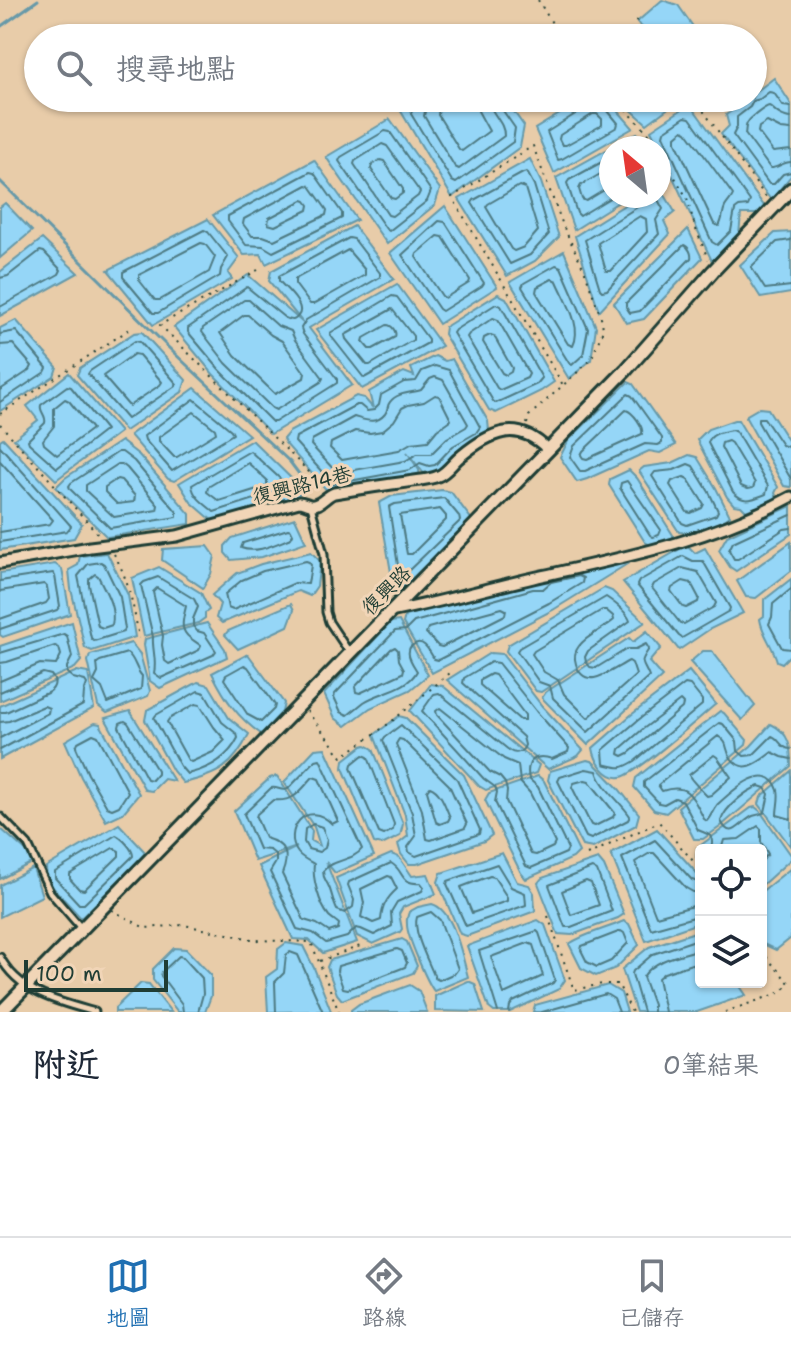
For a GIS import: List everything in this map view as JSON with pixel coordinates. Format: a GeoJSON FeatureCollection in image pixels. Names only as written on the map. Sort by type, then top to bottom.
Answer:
{"type":"FeatureCollection","features":[{"type":"Feature","properties":{"kind":"street","name":"復興路"},"geometry":{"type":"LineString","coordinates":[[1,1012],[626,370],[713,271],[791,189]]}},
{"type":"Feature","properties":{"kind":"street","name":"復興路14巷"},"geometry":{"type":"LineString","coordinates":[[0,563],[108,544],[177,536],[299,502],[311,505],[328,495],[439,476],[462,455],[487,439],[514,430],[525,433]]}},
{"type":"Feature","properties":{"kind":"street"},"geometry":{"type":"LineString","coordinates":[[525,433],[547,449]]}},
{"type":"Feature","properties":{"kind":"street"},"geometry":{"type":"LineString","coordinates":[[389,612],[667,547],[791,497]]}},
{"type":"Feature","properties":{"kind":"lane"},"geometry":{"type":"LineString","coordinates":[[311,505],[324,554],[326,612],[349,652]]}},
{"type":"Feature","properties":{"kind":"lane"},"geometry":{"type":"LineString","coordinates":[[1,817],[28,845],[50,892],[82,928]]}},
{"type":"Feature","properties":{"kind":"lane"},"geometry":{"type":"LineString","coordinates":[[0,957],[25,986],[56,1001],[95,1012]]}},
{"type":"Feature","properties":{"kind":"path"},"geometry":{"type":"LineString","coordinates":[[538,0],[553,24]]}},
{"type":"Feature","properties":{"kind":"path"},"geometry":{"type":"LineString","coordinates":[[636,20],[639,24]]}},
{"type":"Feature","properties":{"kind":"path"},"geometry":{"type":"LineString","coordinates":[[628,112],[651,136]]}},
{"type":"Feature","properties":{"kind":"path"},"geometry":{"type":"LineString","coordinates":[[704,112],[774,207]]}},
{"type":"Feature","properties":{"kind":"path"},"geometry":{"type":"LineString","coordinates":[[525,433],[529,416],[591,360],[603,330],[584,269],[564,228],[533,146],[452,197],[563,385]]}},
{"type":"Feature","properties":{"kind":"path"},"geometry":{"type":"LineString","coordinates":[[671,171],[687,198],[713,271]]}},
{"type":"Feature","properties":{"kind":"path"},"geometry":{"type":"LineString","coordinates":[[258,270],[160,325],[213,374],[328,495]]}},
{"type":"Feature","properties":{"kind":"path"},"geometry":{"type":"LineString","coordinates":[[0,414],[133,327]]}},
{"type":"Feature","properties":{"kind":"path"},"geometry":{"type":"LineString","coordinates":[[0,424],[108,544],[122,569],[139,638]]}},
{"type":"Feature","properties":{"kind":"path"},"geometry":{"type":"LineString","coordinates":[[301,704],[342,757],[391,722],[450,673]]}},
{"type":"Feature","properties":{"kind":"path"},"geometry":{"type":"LineString","coordinates":[[587,855],[659,822],[695,863]]}},
{"type":"Feature","properties":{"kind":"path"},"geometry":{"type":"LineString","coordinates":[[104,906],[145,928],[184,925],[256,940],[311,942],[339,1012]]}},
{"type":"Feature","properties":{"kind":"path"},"geometry":{"type":"LineString","coordinates":[[548,916],[574,990],[618,984],[632,1012]]}},
{"type":"Feature","properties":{"kind":"path"},"geometry":{"type":"LineString","coordinates":[[319,961],[363,945]]}},
{"type":"Feature","properties":{"kind":"path"},"geometry":{"type":"LineString","coordinates":[[725,1012],[779,993],[790,984],[767,958]]}},
{"type":"Feature","properties":{"kind":"water"},"geometry":{"type":"Polygon","coordinates":[[[662,0],[678,5],[691,24],[638,24],[637,22],[662,0]]]}},
{"type":"Feature","properties":{"kind":"water"},"geometry":{"type":"Polygon","coordinates":[[[774,78],[791,104],[791,176],[771,200],[721,134],[729,126],[726,115],[730,112],[767,112],[767,83],[774,78]]]}},
{"type":"Feature","properties":{"kind":"water"},"geometry":{"type":"Polygon","coordinates":[[[401,112],[514,112],[524,126],[520,147],[452,197],[401,112]]]}},
{"type":"Feature","properties":{"kind":"water"},"geometry":{"type":"Polygon","coordinates":[[[563,112],[619,112],[633,128],[619,136],[599,136],[599,147],[554,173],[535,129],[563,112]]]}},
{"type":"Feature","properties":{"kind":"water"},"geometry":{"type":"Polygon","coordinates":[[[634,112],[663,112],[647,124],[634,112]]]}},
{"type":"Feature","properties":{"kind":"water"},"geometry":{"type":"Polygon","coordinates":[[[678,112],[696,112],[767,210],[759,214],[741,214],[739,235],[712,261],[671,173],[671,136],[654,136],[651,130],[678,112]]]}},
{"type":"Feature","properties":{"kind":"water"},"geometry":{"type":"Polygon","coordinates":[[[390,119],[440,189],[435,205],[387,244],[326,157],[390,119]]]}},
{"type":"Feature","properties":{"kind":"water"},"geometry":{"type":"Polygon","coordinates":[[[599,154],[599,208],[609,208],[574,230],[556,178],[599,154]]]}},
{"type":"Feature","properties":{"kind":"water"},"geometry":{"type":"Polygon","coordinates":[[[530,159],[559,237],[535,261],[507,276],[459,199],[530,159]]]}},
{"type":"Feature","properties":{"kind":"water"},"geometry":{"type":"Polygon","coordinates":[[[314,160],[357,220],[266,264],[261,254],[244,255],[213,215],[314,160]]]}},
{"type":"Feature","properties":{"kind":"water"},"geometry":{"type":"Polygon","coordinates":[[[5,203],[32,231],[0,258],[0,207],[5,203]]]}},
{"type":"Feature","properties":{"kind":"water"},"geometry":{"type":"Polygon","coordinates":[[[671,205],[675,212],[664,221],[670,234],[599,311],[575,236],[620,208],[671,208],[671,205]]]}},
{"type":"Feature","properties":{"kind":"water"},"geometry":{"type":"Polygon","coordinates":[[[445,206],[497,287],[439,324],[390,253],[445,206]]]}},
{"type":"Feature","properties":{"kind":"water"},"geometry":{"type":"Polygon","coordinates":[[[208,219],[239,258],[228,273],[232,279],[153,325],[108,270],[208,219]]]}},
{"type":"Feature","properties":{"kind":"water"},"geometry":{"type":"Polygon","coordinates":[[[354,226],[394,279],[309,328],[352,385],[271,434],[213,374],[174,327],[248,275],[303,323],[269,281],[271,271],[354,226]]]}},
{"type":"Feature","properties":{"kind":"water"},"geometry":{"type":"Polygon","coordinates":[[[688,229],[702,258],[644,319],[626,323],[614,303],[688,229]]]}},
{"type":"Feature","properties":{"kind":"water"},"geometry":{"type":"Polygon","coordinates":[[[791,232],[791,293],[761,298],[740,265],[775,233],[791,232]]]}},
{"type":"Feature","properties":{"kind":"water"},"geometry":{"type":"Polygon","coordinates":[[[42,239],[78,273],[0,316],[0,272],[42,239]]]}},
{"type":"Feature","properties":{"kind":"water"},"geometry":{"type":"Polygon","coordinates":[[[564,251],[596,327],[591,360],[569,379],[510,282],[564,251]]]}},
{"type":"Feature","properties":{"kind":"water"},"geometry":{"type":"Polygon","coordinates":[[[397,284],[442,346],[362,389],[316,330],[397,284]]]}},
{"type":"Feature","properties":{"kind":"water"},"geometry":{"type":"Polygon","coordinates":[[[498,294],[506,298],[554,382],[496,413],[489,410],[444,334],[445,327],[498,294]]]}},
{"type":"Feature","properties":{"kind":"water"},"geometry":{"type":"Polygon","coordinates":[[[16,320],[57,367],[54,376],[0,411],[0,328],[16,320]]]}},
{"type":"Feature","properties":{"kind":"water"},"geometry":{"type":"Polygon","coordinates":[[[142,332],[186,380],[182,392],[125,431],[77,375],[80,368],[134,333],[142,332]]]}},
{"type":"Feature","properties":{"kind":"water"},"geometry":{"type":"Polygon","coordinates":[[[435,356],[445,361],[452,359],[488,421],[489,431],[457,453],[438,472],[425,475],[407,452],[420,477],[329,493],[285,443],[283,439],[289,432],[356,396],[364,398],[373,408],[369,392],[404,372],[414,376],[411,368],[435,356]]]}},
{"type":"Feature","properties":{"kind":"water"},"geometry":{"type":"Polygon","coordinates":[[[69,373],[120,432],[56,480],[14,439],[38,420],[27,406],[69,373]]]}},
{"type":"Feature","properties":{"kind":"water"},"geometry":{"type":"Polygon","coordinates":[[[628,382],[633,384],[676,445],[660,453],[649,451],[577,482],[560,457],[568,441],[628,382]]]}},
{"type":"Feature","properties":{"kind":"water"},"geometry":{"type":"Polygon","coordinates":[[[195,388],[249,435],[174,481],[168,479],[130,435],[195,388]]]}},
{"type":"Feature","properties":{"kind":"water"},"geometry":{"type":"Polygon","coordinates":[[[759,408],[768,409],[791,445],[791,487],[784,486],[746,418],[759,408]]]}},
{"type":"Feature","properties":{"kind":"water"},"geometry":{"type":"Polygon","coordinates":[[[738,420],[778,487],[775,493],[777,498],[746,511],[727,497],[697,440],[708,429],[738,420]]]}},
{"type":"Feature","properties":{"kind":"water"},"geometry":{"type":"Polygon","coordinates":[[[3,438],[82,524],[74,538],[0,550],[0,440],[3,438]]]}},
{"type":"Feature","properties":{"kind":"water"},"geometry":{"type":"Polygon","coordinates":[[[252,440],[299,486],[299,495],[214,522],[191,502],[179,483],[252,440]]]}},
{"type":"Feature","properties":{"kind":"water"},"geometry":{"type":"Polygon","coordinates":[[[121,441],[139,455],[190,514],[190,524],[107,537],[56,487],[121,441]]]}},
{"type":"Feature","properties":{"kind":"water"},"geometry":{"type":"Polygon","coordinates":[[[689,455],[697,457],[730,516],[705,528],[679,532],[639,471],[644,467],[672,463],[689,455]]]}},
{"type":"Feature","properties":{"kind":"water"},"geometry":{"type":"Polygon","coordinates":[[[629,470],[637,478],[673,539],[652,546],[645,542],[609,485],[610,479],[629,470]]]}},
{"type":"Feature","properties":{"kind":"water"},"geometry":{"type":"Polygon","coordinates":[[[442,490],[451,492],[472,520],[398,592],[393,584],[379,503],[392,496],[442,490]]]}},
{"type":"Feature","properties":{"kind":"water"},"geometry":{"type":"Polygon","coordinates":[[[791,506],[791,534],[736,571],[730,567],[719,550],[727,536],[791,506]]]}},
{"type":"Feature","properties":{"kind":"water"},"geometry":{"type":"Polygon","coordinates":[[[295,518],[306,542],[262,557],[231,560],[225,553],[225,546],[232,538],[295,518]]]}},
{"type":"Feature","properties":{"kind":"water"},"geometry":{"type":"Polygon","coordinates":[[[791,542],[791,571],[756,598],[746,597],[737,581],[791,542]]]}},
{"type":"Feature","properties":{"kind":"water"},"geometry":{"type":"Polygon","coordinates":[[[687,545],[695,553],[705,548],[743,613],[710,629],[679,650],[623,582],[687,545]]]}},
{"type":"Feature","properties":{"kind":"water"},"geometry":{"type":"Polygon","coordinates":[[[208,546],[215,556],[211,574],[203,588],[162,560],[163,549],[208,546]]]}},
{"type":"Feature","properties":{"kind":"water"},"geometry":{"type":"Polygon","coordinates":[[[311,552],[320,561],[317,586],[310,596],[298,591],[222,623],[216,618],[220,604],[212,595],[237,573],[311,552]]]}},
{"type":"Feature","properties":{"kind":"water"},"geometry":{"type":"Polygon","coordinates":[[[107,553],[128,595],[135,637],[92,651],[85,648],[69,570],[78,565],[80,556],[107,553]]]}},
{"type":"Feature","properties":{"kind":"water"},"geometry":{"type":"Polygon","coordinates":[[[645,553],[553,610],[432,673],[403,623],[405,616],[533,580],[541,581],[544,575],[645,553]]]}},
{"type":"Feature","properties":{"kind":"water"},"geometry":{"type":"Polygon","coordinates":[[[55,564],[62,569],[70,614],[3,637],[0,635],[0,573],[55,564]]]}},
{"type":"Feature","properties":{"kind":"water"},"geometry":{"type":"Polygon","coordinates":[[[159,567],[201,593],[209,610],[198,623],[144,636],[132,578],[159,567]]]}},
{"type":"Feature","properties":{"kind":"water"},"geometry":{"type":"Polygon","coordinates":[[[791,579],[791,654],[782,663],[777,661],[760,619],[764,616],[764,600],[791,579]]]}},
{"type":"Feature","properties":{"kind":"water"},"geometry":{"type":"Polygon","coordinates":[[[604,588],[612,591],[645,622],[541,692],[536,691],[506,651],[508,645],[604,588]]]}},
{"type":"Feature","properties":{"kind":"water"},"geometry":{"type":"Polygon","coordinates":[[[291,604],[294,610],[288,626],[238,649],[225,635],[228,631],[291,604]]]}},
{"type":"Feature","properties":{"kind":"water"},"geometry":{"type":"Polygon","coordinates":[[[399,621],[428,675],[410,690],[370,708],[346,726],[335,718],[324,694],[391,622],[399,621]]]}},
{"type":"Feature","properties":{"kind":"water"},"geometry":{"type":"Polygon","coordinates":[[[72,622],[81,661],[75,668],[0,701],[0,646],[72,622]]]}},
{"type":"Feature","properties":{"kind":"water"},"geometry":{"type":"Polygon","coordinates":[[[207,623],[227,657],[160,688],[150,681],[145,639],[207,623]]]}},
{"type":"Feature","properties":{"kind":"water"},"geometry":{"type":"Polygon","coordinates":[[[647,631],[661,648],[649,662],[662,677],[588,745],[542,698],[546,692],[629,638],[633,642],[647,631]]]}},
{"type":"Feature","properties":{"kind":"water"},"geometry":{"type":"Polygon","coordinates":[[[131,643],[140,654],[150,691],[148,696],[107,713],[98,706],[88,661],[90,655],[131,643]]]}},
{"type":"Feature","properties":{"kind":"water"},"geometry":{"type":"Polygon","coordinates":[[[703,651],[712,651],[755,706],[742,720],[690,662],[703,651]]]}},
{"type":"Feature","properties":{"kind":"water"},"geometry":{"type":"Polygon","coordinates":[[[490,653],[502,654],[542,706],[583,750],[578,756],[548,769],[447,680],[490,653]]]}},
{"type":"Feature","properties":{"kind":"water"},"geometry":{"type":"Polygon","coordinates":[[[248,654],[284,703],[282,712],[261,734],[232,707],[212,673],[248,654]]]}},
{"type":"Feature","properties":{"kind":"water"},"geometry":{"type":"Polygon","coordinates":[[[77,671],[88,673],[94,708],[0,759],[0,706],[77,671]]]}},
{"type":"Feature","properties":{"kind":"water"},"geometry":{"type":"Polygon","coordinates":[[[689,671],[716,704],[629,774],[616,777],[606,772],[593,748],[689,671]]]}},
{"type":"Feature","properties":{"kind":"water"},"geometry":{"type":"Polygon","coordinates":[[[198,682],[209,685],[229,718],[249,734],[237,754],[223,768],[206,777],[183,783],[145,720],[147,710],[198,682]]]}},
{"type":"Feature","properties":{"kind":"water"},"geometry":{"type":"Polygon","coordinates":[[[431,684],[443,686],[539,765],[536,773],[486,790],[479,786],[410,711],[431,684]]]}},
{"type":"Feature","properties":{"kind":"water"},"geometry":{"type":"Polygon","coordinates":[[[130,711],[174,781],[164,779],[152,791],[145,790],[105,718],[130,711]]]}},
{"type":"Feature","properties":{"kind":"water"},"geometry":{"type":"Polygon","coordinates":[[[720,711],[747,740],[746,745],[666,813],[654,810],[634,787],[636,778],[720,711]]]}},
{"type":"Feature","properties":{"kind":"water"},"geometry":{"type":"Polygon","coordinates":[[[399,716],[406,718],[464,775],[492,835],[484,841],[417,864],[409,864],[401,854],[398,844],[408,836],[405,815],[374,735],[399,716]]]}},
{"type":"Feature","properties":{"kind":"water"},"geometry":{"type":"Polygon","coordinates":[[[95,723],[100,724],[139,794],[123,813],[106,821],[65,741],[95,723]]]}},
{"type":"Feature","properties":{"kind":"water"},"geometry":{"type":"Polygon","coordinates":[[[771,724],[788,741],[791,766],[720,827],[703,839],[694,839],[678,807],[751,746],[771,724]]]}},
{"type":"Feature","properties":{"kind":"water"},"geometry":{"type":"Polygon","coordinates":[[[366,745],[373,749],[403,824],[400,836],[382,845],[374,843],[343,768],[344,760],[366,745]]]}},
{"type":"Feature","properties":{"kind":"water"},"geometry":{"type":"Polygon","coordinates":[[[325,748],[374,856],[335,873],[326,862],[357,942],[323,953],[309,940],[293,939],[259,866],[297,847],[255,861],[234,811],[270,778],[277,776],[312,831],[311,841],[320,846],[314,827],[284,782],[315,749],[325,748]]]}},
{"type":"Feature","properties":{"kind":"water"},"geometry":{"type":"Polygon","coordinates":[[[592,761],[619,789],[639,814],[636,825],[593,848],[582,846],[548,780],[550,771],[592,761]]]}},
{"type":"Feature","properties":{"kind":"water"},"geometry":{"type":"Polygon","coordinates":[[[791,771],[791,847],[759,804],[761,797],[791,771]]]}},
{"type":"Feature","properties":{"kind":"water"},"geometry":{"type":"Polygon","coordinates":[[[538,776],[544,781],[579,852],[573,858],[526,879],[485,800],[489,793],[538,776]]]}},
{"type":"Feature","properties":{"kind":"water"},"geometry":{"type":"Polygon","coordinates":[[[751,808],[760,811],[791,855],[791,859],[767,881],[767,844],[702,844],[751,808]]]}},
{"type":"Feature","properties":{"kind":"water"},"geometry":{"type":"Polygon","coordinates":[[[119,824],[147,854],[81,918],[47,881],[46,867],[119,824]]]}},
{"type":"Feature","properties":{"kind":"water"},"geometry":{"type":"Polygon","coordinates":[[[0,828],[27,852],[33,862],[0,879],[0,828]]]}},
{"type":"Feature","properties":{"kind":"water"},"geometry":{"type":"Polygon","coordinates":[[[657,829],[695,871],[695,924],[646,941],[611,854],[657,829]]]}},
{"type":"Feature","properties":{"kind":"water"},"geometry":{"type":"Polygon","coordinates":[[[502,853],[517,882],[529,885],[534,893],[535,911],[467,936],[460,934],[438,882],[441,873],[502,853]]]}},
{"type":"Feature","properties":{"kind":"water"},"geometry":{"type":"Polygon","coordinates":[[[391,854],[399,857],[412,876],[428,874],[436,894],[403,907],[399,914],[400,932],[373,944],[357,936],[336,878],[391,854]]]}},
{"type":"Feature","properties":{"kind":"water"},"geometry":{"type":"Polygon","coordinates":[[[598,859],[604,866],[624,914],[572,935],[558,934],[538,883],[542,878],[598,859]]]}},
{"type":"Feature","properties":{"kind":"water"},"geometry":{"type":"Polygon","coordinates":[[[33,868],[42,896],[0,917],[0,885],[33,868]]]}},
{"type":"Feature","properties":{"kind":"water"},"geometry":{"type":"Polygon","coordinates":[[[791,868],[791,938],[776,950],[767,946],[767,887],[791,868]]]}},
{"type":"Feature","properties":{"kind":"water"},"geometry":{"type":"Polygon","coordinates":[[[432,904],[440,908],[451,924],[468,977],[434,991],[414,948],[407,921],[409,912],[432,904]]]}},
{"type":"Feature","properties":{"kind":"water"},"geometry":{"type":"Polygon","coordinates":[[[538,920],[545,925],[565,980],[559,989],[510,1012],[494,1012],[489,1008],[467,946],[538,920]]]}},
{"type":"Feature","properties":{"kind":"water"},"geometry":{"type":"Polygon","coordinates":[[[624,921],[629,924],[639,945],[616,968],[596,976],[581,968],[569,944],[624,921]]]}},
{"type":"Feature","properties":{"kind":"water"},"geometry":{"type":"Polygon","coordinates":[[[695,932],[695,988],[741,988],[746,995],[697,1012],[636,1012],[622,969],[649,947],[695,932]]]}},
{"type":"Feature","properties":{"kind":"water"},"geometry":{"type":"Polygon","coordinates":[[[402,939],[407,942],[417,966],[413,973],[342,1000],[327,967],[330,960],[402,939]]]}},
{"type":"Feature","properties":{"kind":"water"},"geometry":{"type":"Polygon","coordinates":[[[286,943],[303,946],[331,1011],[268,1012],[266,977],[277,969],[278,949],[286,943]]]}},
{"type":"Feature","properties":{"kind":"water"},"geometry":{"type":"Polygon","coordinates":[[[174,948],[186,949],[211,975],[211,996],[205,1012],[178,1012],[153,980],[153,969],[174,948]]]}},
{"type":"Feature","properties":{"kind":"water"},"geometry":{"type":"Polygon","coordinates":[[[468,981],[475,984],[484,1012],[435,1011],[435,996],[468,981]]]}},
{"type":"Feature","properties":{"kind":"water"},"geometry":{"type":"Polygon","coordinates":[[[141,983],[149,984],[171,1012],[115,1012],[115,1008],[141,983]]]}},
{"type":"Feature","properties":{"kind":"water"},"geometry":{"type":"Polygon","coordinates":[[[410,985],[419,991],[427,1012],[351,1012],[359,1004],[410,985]]]}},
{"type":"Feature","properties":{"kind":"water"},"geometry":{"type":"Polygon","coordinates":[[[608,985],[621,993],[627,1012],[533,1012],[535,1005],[608,985]]]}},
{"type":"Feature","properties":{"kind":"waterway"},"geometry":{"type":"LineString","coordinates":[[0,27],[38,0]]}},
{"type":"Feature","properties":{"kind":"waterway"},"geometry":{"type":"LineString","coordinates":[[0,181],[173,352],[290,462],[308,486]]}}]}
